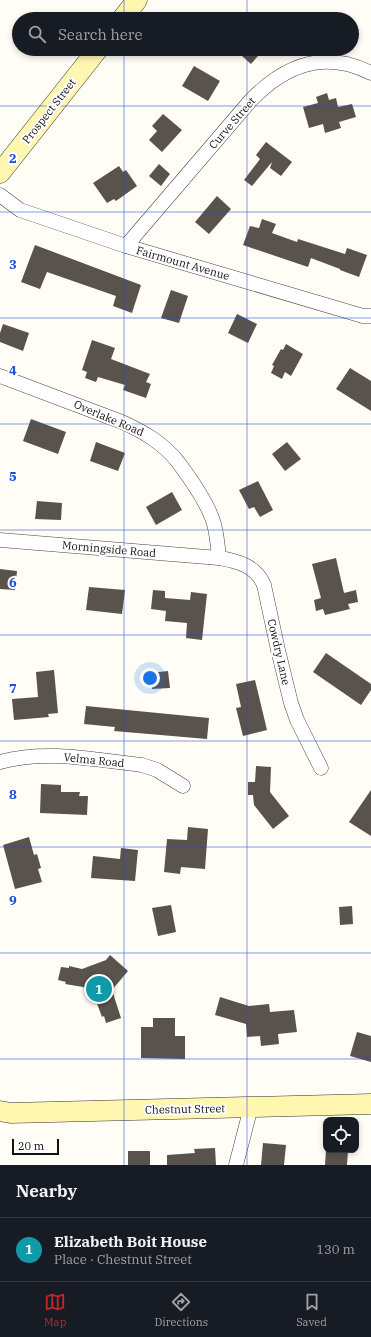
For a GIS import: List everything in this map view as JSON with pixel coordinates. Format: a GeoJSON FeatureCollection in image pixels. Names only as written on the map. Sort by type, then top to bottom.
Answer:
{"type":"FeatureCollection","features":[{"type":"Feature","properties":{"kind":"street"},"geometry":{"type":"LineString","coordinates":[[128,12],[137,0]]}},
{"type":"Feature","properties":{"kind":"street","name":"Prospect Street"},"geometry":{"type":"LineString","coordinates":[[0,173],[92,56]]}},
{"type":"Feature","properties":{"kind":"street","name":"Curve Street"},"geometry":{"type":"LineString","coordinates":[[126,246],[251,100],[272,81],[296,67],[309,63],[321,62],[347,64],[359,67],[371,74]]}},
{"type":"Feature","properties":{"kind":"street","name":"Fairmount Avenue"},"geometry":{"type":"LineString","coordinates":[[0,195],[20,210],[126,246],[363,316],[371,316]]}},
{"type":"Feature","properties":{"kind":"street","name":"Overlake Road"},"geometry":{"type":"LineString","coordinates":[[0,376],[122,422],[141,430],[158,441],[178,462],[207,508],[217,535],[219,558]]}},
{"type":"Feature","properties":{"kind":"street","name":"Morningside Road"},"geometry":{"type":"LineString","coordinates":[[0,540],[219,558]]}},
{"type":"Feature","properties":{"kind":"street","name":"Cowdry Lane"},"geometry":{"type":"LineString","coordinates":[[219,558],[237,562],[246,566],[257,573],[261,578],[264,585],[291,703],[297,720],[321,768]]}},
{"type":"Feature","properties":{"kind":"street","name":"Velma Road"},"geometry":{"type":"LineString","coordinates":[[0,762],[18,757],[44,756],[142,765],[157,770],[183,786]]}},
{"type":"Feature","properties":{"kind":"street","name":"Chestnut Street"},"geometry":{"type":"LineString","coordinates":[[0,1111],[11,1112],[371,1104]]}},
{"type":"Feature","properties":{"kind":"street"},"geometry":{"type":"LineString","coordinates":[[236,1165],[251,1107]]}},
{"type":"Feature","properties":{"kind":"building"},"geometry":{"type":"Polygon","coordinates":[[[242,56],[258,56],[251,64],[242,56]]]}},
{"type":"Feature","properties":{"kind":"building"},"geometry":{"type":"Polygon","coordinates":[[[194,66],[220,81],[208,101],[182,86],[194,66]]]}},
{"type":"Feature","properties":{"kind":"building"},"geometry":{"type":"Polygon","coordinates":[[[327,93],[329,100],[336,98],[338,107],[352,104],[356,117],[339,122],[341,128],[325,133],[323,124],[309,128],[303,107],[318,103],[316,97],[327,93]]]}},
{"type":"Feature","properties":{"kind":"building"},"geometry":{"type":"Polygon","coordinates":[[[163,114],[182,130],[162,152],[149,140],[157,131],[152,126],[163,114]]]}},
{"type":"Feature","properties":{"kind":"building"},"geometry":{"type":"Polygon","coordinates":[[[266,142],[292,162],[281,176],[270,168],[272,162],[252,186],[244,180],[260,159],[256,155],[266,142]]]}},
{"type":"Feature","properties":{"kind":"building"},"geometry":{"type":"Polygon","coordinates":[[[159,164],[170,174],[161,186],[149,176],[159,164]]]}},
{"type":"Feature","properties":{"kind":"building"},"geometry":{"type":"Polygon","coordinates":[[[119,166],[123,172],[126,170],[137,186],[116,201],[114,199],[107,203],[93,183],[119,166]]]}},
{"type":"Feature","properties":{"kind":"building"},"geometry":{"type":"Polygon","coordinates":[[[217,196],[231,209],[209,234],[195,222],[217,196]]]}},
{"type":"Feature","properties":{"kind":"building"},"geometry":{"type":"Polygon","coordinates":[[[262,219],[276,224],[272,233],[297,242],[298,239],[345,254],[347,248],[367,255],[359,277],[311,258],[308,267],[243,245],[250,226],[259,228],[262,219]]]}},
{"type":"Feature","properties":{"kind":"building"},"geometry":{"type":"Polygon","coordinates":[[[35,245],[141,285],[132,313],[113,306],[116,296],[47,272],[40,289],[21,282],[35,245]]]}},
{"type":"Feature","properties":{"kind":"building"},"geometry":{"type":"Polygon","coordinates":[[[171,290],[188,296],[179,323],[161,318],[171,290]]]}},
{"type":"Feature","properties":{"kind":"building"},"geometry":{"type":"Polygon","coordinates":[[[237,314],[257,324],[248,343],[228,333],[237,314]]]}},
{"type":"Feature","properties":{"kind":"building"},"geometry":{"type":"Polygon","coordinates":[[[3,324],[29,333],[23,351],[0,342],[0,333],[3,324]]]}},
{"type":"Feature","properties":{"kind":"building"},"geometry":{"type":"Polygon","coordinates":[[[92,340],[115,348],[111,359],[150,374],[146,382],[151,384],[146,398],[123,390],[125,385],[98,377],[96,382],[85,378],[87,372],[82,370],[92,340]]]}},
{"type":"Feature","properties":{"kind":"building"},"geometry":{"type":"Polygon","coordinates":[[[286,344],[303,354],[291,376],[285,372],[282,379],[271,373],[274,366],[272,365],[281,349],[283,350],[286,344]]]}},
{"type":"Feature","properties":{"kind":"building"},"geometry":{"type":"Polygon","coordinates":[[[350,368],[371,381],[371,411],[336,389],[350,368]]]}},
{"type":"Feature","properties":{"kind":"building"},"geometry":{"type":"Polygon","coordinates":[[[31,419],[66,432],[58,454],[23,441],[31,419]]]}},
{"type":"Feature","properties":{"kind":"building"},"geometry":{"type":"Polygon","coordinates":[[[96,442],[125,453],[118,471],[90,461],[96,442]]]}},
{"type":"Feature","properties":{"kind":"building"},"geometry":{"type":"Polygon","coordinates":[[[287,442],[301,459],[285,471],[272,454],[287,442]]]}},
{"type":"Feature","properties":{"kind":"building"},"geometry":{"type":"Polygon","coordinates":[[[258,481],[273,510],[260,517],[254,507],[249,509],[239,490],[258,481]]]}},
{"type":"Feature","properties":{"kind":"building"},"geometry":{"type":"Polygon","coordinates":[[[172,492],[182,510],[156,525],[146,507],[172,492]]]}},
{"type":"Feature","properties":{"kind":"building"},"geometry":{"type":"Polygon","coordinates":[[[37,501],[62,503],[61,520],[35,519],[37,501]]]}},
{"type":"Feature","properties":{"kind":"building"},"geometry":{"type":"Polygon","coordinates":[[[336,558],[344,593],[356,590],[358,602],[348,604],[350,609],[325,615],[323,609],[316,611],[314,600],[321,598],[312,564],[336,558]]]}},
{"type":"Feature","properties":{"kind":"building"},"geometry":{"type":"Polygon","coordinates":[[[0,569],[17,571],[15,590],[0,589],[0,569]]]}},
{"type":"Feature","properties":{"kind":"building"},"geometry":{"type":"Polygon","coordinates":[[[89,587],[125,590],[122,614],[86,610],[89,587]]]}},
{"type":"Feature","properties":{"kind":"building"},"geometry":{"type":"Polygon","coordinates":[[[153,590],[165,591],[165,598],[190,600],[191,592],[207,594],[202,640],[186,638],[187,623],[165,621],[166,611],[151,609],[153,590]]]}},
{"type":"Feature","properties":{"kind":"building"},"geometry":{"type":"Polygon","coordinates":[[[326,653],[371,684],[371,690],[361,705],[313,672],[326,653]]]}},
{"type":"Feature","properties":{"kind":"building"},"geometry":{"type":"Polygon","coordinates":[[[54,670],[58,713],[48,714],[49,717],[14,720],[12,699],[38,697],[36,672],[54,670]]]}},
{"type":"Feature","properties":{"kind":"building"},"geometry":{"type":"Polygon","coordinates":[[[168,671],[170,688],[152,689],[150,673],[168,671]]]}},
{"type":"Feature","properties":{"kind":"building"},"geometry":{"type":"Polygon","coordinates":[[[255,680],[267,730],[243,736],[236,708],[241,707],[236,684],[255,680]]]}},
{"type":"Feature","properties":{"kind":"building"},"geometry":{"type":"Polygon","coordinates":[[[86,706],[209,718],[207,739],[114,731],[115,727],[84,724],[86,706]]]}},
{"type":"Feature","properties":{"kind":"building"},"geometry":{"type":"Polygon","coordinates":[[[256,766],[271,767],[270,792],[289,816],[273,829],[254,805],[253,795],[248,795],[248,782],[255,782],[256,766]]]}},
{"type":"Feature","properties":{"kind":"building"},"geometry":{"type":"Polygon","coordinates":[[[41,784],[61,785],[61,792],[80,792],[79,796],[88,796],[87,815],[40,813],[41,784]]]}},
{"type":"Feature","properties":{"kind":"building"},"geometry":{"type":"Polygon","coordinates":[[[371,790],[371,836],[349,822],[371,790]]]}},
{"type":"Feature","properties":{"kind":"building"},"geometry":{"type":"Polygon","coordinates":[[[188,827],[208,829],[205,869],[181,867],[180,874],[164,872],[167,839],[187,840],[188,827]]]}},
{"type":"Feature","properties":{"kind":"building"},"geometry":{"type":"Polygon","coordinates":[[[29,837],[34,855],[37,854],[41,868],[38,869],[42,882],[15,889],[3,845],[29,837]]]}},
{"type":"Feature","properties":{"kind":"building"},"geometry":{"type":"Polygon","coordinates":[[[121,848],[138,850],[135,881],[91,878],[93,856],[120,859],[121,848]]]}},
{"type":"Feature","properties":{"kind":"building"},"geometry":{"type":"Polygon","coordinates":[[[171,905],[176,932],[158,936],[152,908],[171,905]]]}},
{"type":"Feature","properties":{"kind":"building"},"geometry":{"type":"Polygon","coordinates":[[[352,906],[353,924],[340,925],[339,907],[352,906]]]}},
{"type":"Feature","properties":{"kind":"building"},"geometry":{"type":"Polygon","coordinates":[[[110,955],[128,971],[112,990],[121,1018],[106,1023],[104,1016],[102,1017],[95,998],[83,987],[65,984],[66,982],[58,980],[61,967],[69,968],[69,966],[82,969],[106,960],[110,955]]]}},
{"type":"Feature","properties":{"kind":"building"},"geometry":{"type":"Polygon","coordinates":[[[220,997],[249,1006],[269,1004],[270,1012],[294,1010],[297,1032],[278,1034],[279,1044],[261,1046],[260,1036],[247,1037],[246,1024],[215,1015],[220,997]]]}},
{"type":"Feature","properties":{"kind":"building"},"geometry":{"type":"Polygon","coordinates":[[[153,1018],[175,1018],[175,1036],[185,1036],[185,1059],[141,1058],[141,1027],[153,1027],[153,1018]]]}},
{"type":"Feature","properties":{"kind":"building"},"geometry":{"type":"Polygon","coordinates":[[[357,1032],[371,1036],[371,1062],[350,1056],[357,1032]]]}},
{"type":"Feature","properties":{"kind":"building"},"geometry":{"type":"Polygon","coordinates":[[[263,1143],[286,1145],[284,1165],[261,1165],[263,1143]]]}},
{"type":"Feature","properties":{"kind":"building"},"geometry":{"type":"Polygon","coordinates":[[[215,1148],[216,1165],[167,1165],[167,1155],[195,1153],[194,1149],[215,1148]]]}},
{"type":"Feature","properties":{"kind":"building"},"geometry":{"type":"Polygon","coordinates":[[[128,1151],[150,1151],[150,1165],[128,1165],[128,1151]]]}},
{"type":"Feature","properties":{"kind":"building"},"geometry":{"type":"Polygon","coordinates":[[[326,1153],[348,1153],[347,1165],[325,1165],[326,1153]]]}},
{"type":"Feature","properties":{"kind":"place","name":"Elizabeth Boit House"},"geometry":{"type":"Point","coordinates":[99,989]}}]}
